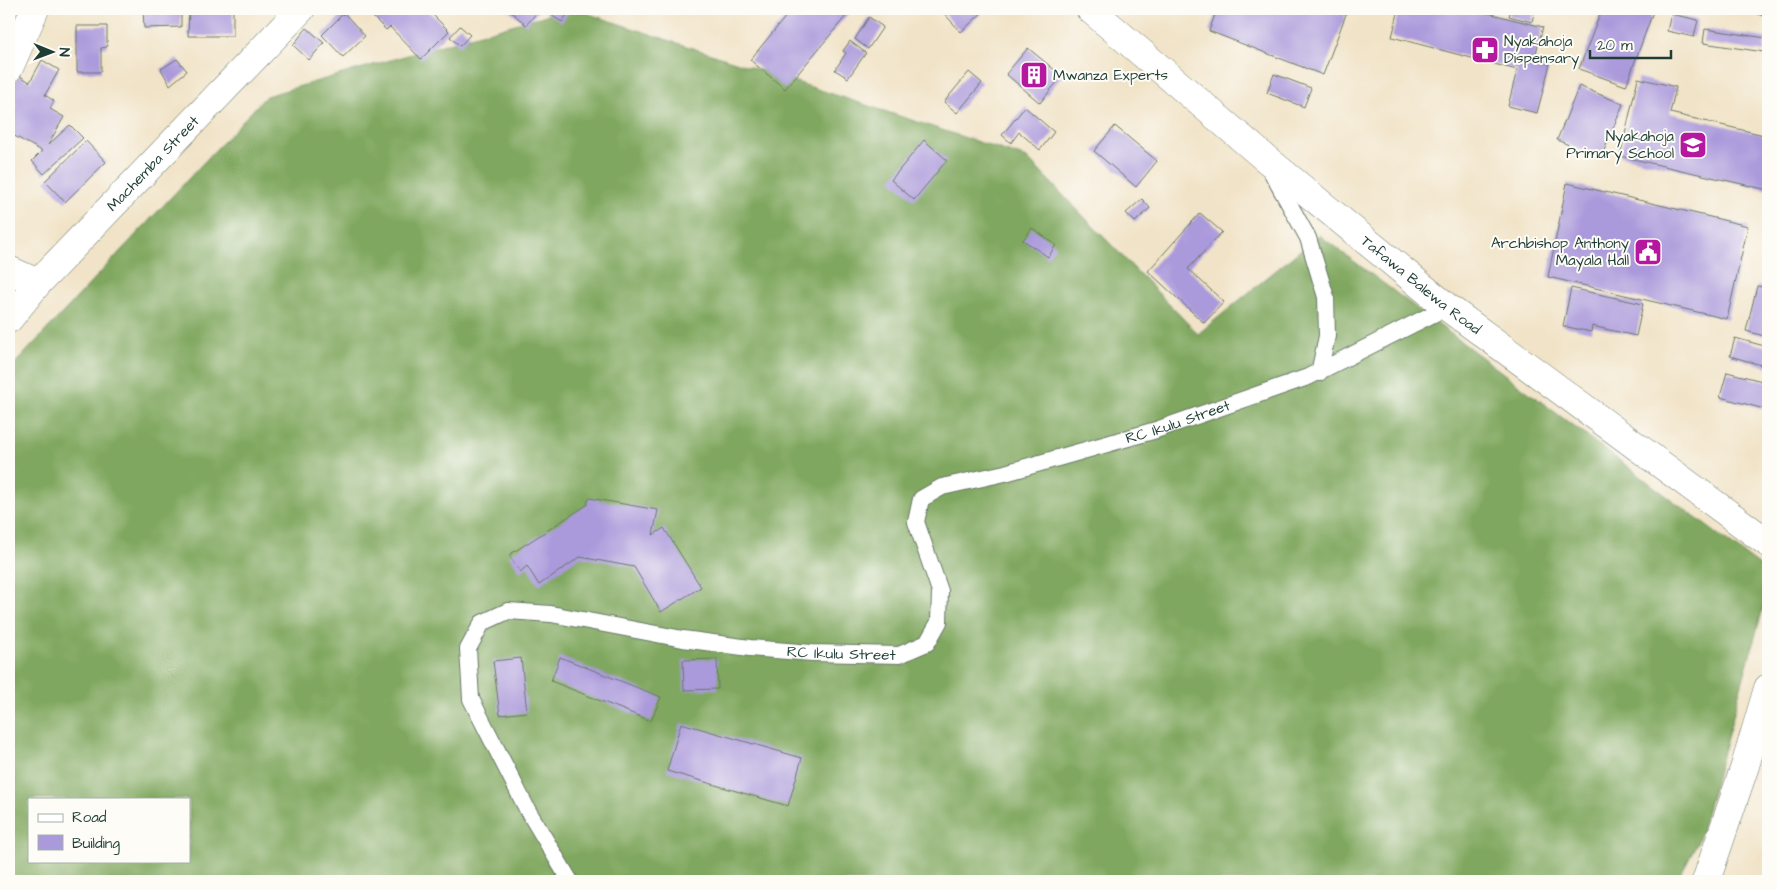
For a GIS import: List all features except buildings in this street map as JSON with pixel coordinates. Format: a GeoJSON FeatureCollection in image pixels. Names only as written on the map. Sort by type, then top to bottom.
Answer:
{"type":"FeatureCollection","features":[{"type":"Feature","properties":{"kind":"main road"},"geometry":{"type":"LineString","coordinates":[[9,68],[35,9]]}},
{"type":"Feature","properties":{"kind":"main road","name":"Machemba Street"},"geometry":{"type":"LineString","coordinates":[[13,304],[38,283],[301,9]]}},
{"type":"Feature","properties":{"kind":"main road","name":"Tafawa Balewa Road"},"geometry":{"type":"LineString","coordinates":[[1090,9],[1265,158],[1447,307],[1768,543]]}},
{"type":"Feature","properties":{"kind":"main road"},"geometry":{"type":"LineString","coordinates":[[9,270],[38,283]]}},
{"type":"Feature","properties":{"kind":"main road"},"geometry":{"type":"LineString","coordinates":[[1706,881],[1745,766],[1768,688]]}},
{"type":"Feature","properties":{"kind":"lane"},"geometry":{"type":"LineString","coordinates":[[1265,158],[1308,238],[1326,297],[1327,336],[1319,373]]}},
{"type":"Feature","properties":{"kind":"lane","name":"RC Ikulu Street"},"geometry":{"type":"LineString","coordinates":[[570,881],[527,809],[471,699],[468,649],[482,623],[508,611],[551,614],[684,639],[750,648],[812,653],[899,654],[927,643],[939,622],[940,591],[916,522],[921,499],[942,488],[1005,473],[1156,430],[1319,373],[1447,307]]}},
{"type":"Feature","properties":{"kind":"green space"},"geometry":{"type":"Polygon","coordinates":[[[567,9],[574,9],[1027,158],[1198,334],[1319,235],[1768,572],[1768,590],[1699,839],[1677,881],[9,881],[9,370],[266,96],[567,9]]]}},
{"type":"Feature","properties":{"kind":"place","name":"Nyakahoja Dispensary"},"geometry":{"type":"Point","coordinates":[1485,50]}},
{"type":"Feature","properties":{"kind":"place","name":"Mwanza Experts"},"geometry":{"type":"Point","coordinates":[1034,75]}},
{"type":"Feature","properties":{"kind":"place","name":"Nyakahoja Primary School"},"geometry":{"type":"Point","coordinates":[1693,145]}},
{"type":"Feature","properties":{"kind":"place","name":"Archbishop Anthony Mayala Hall"},"geometry":{"type":"Point","coordinates":[1648,252]}}]}
